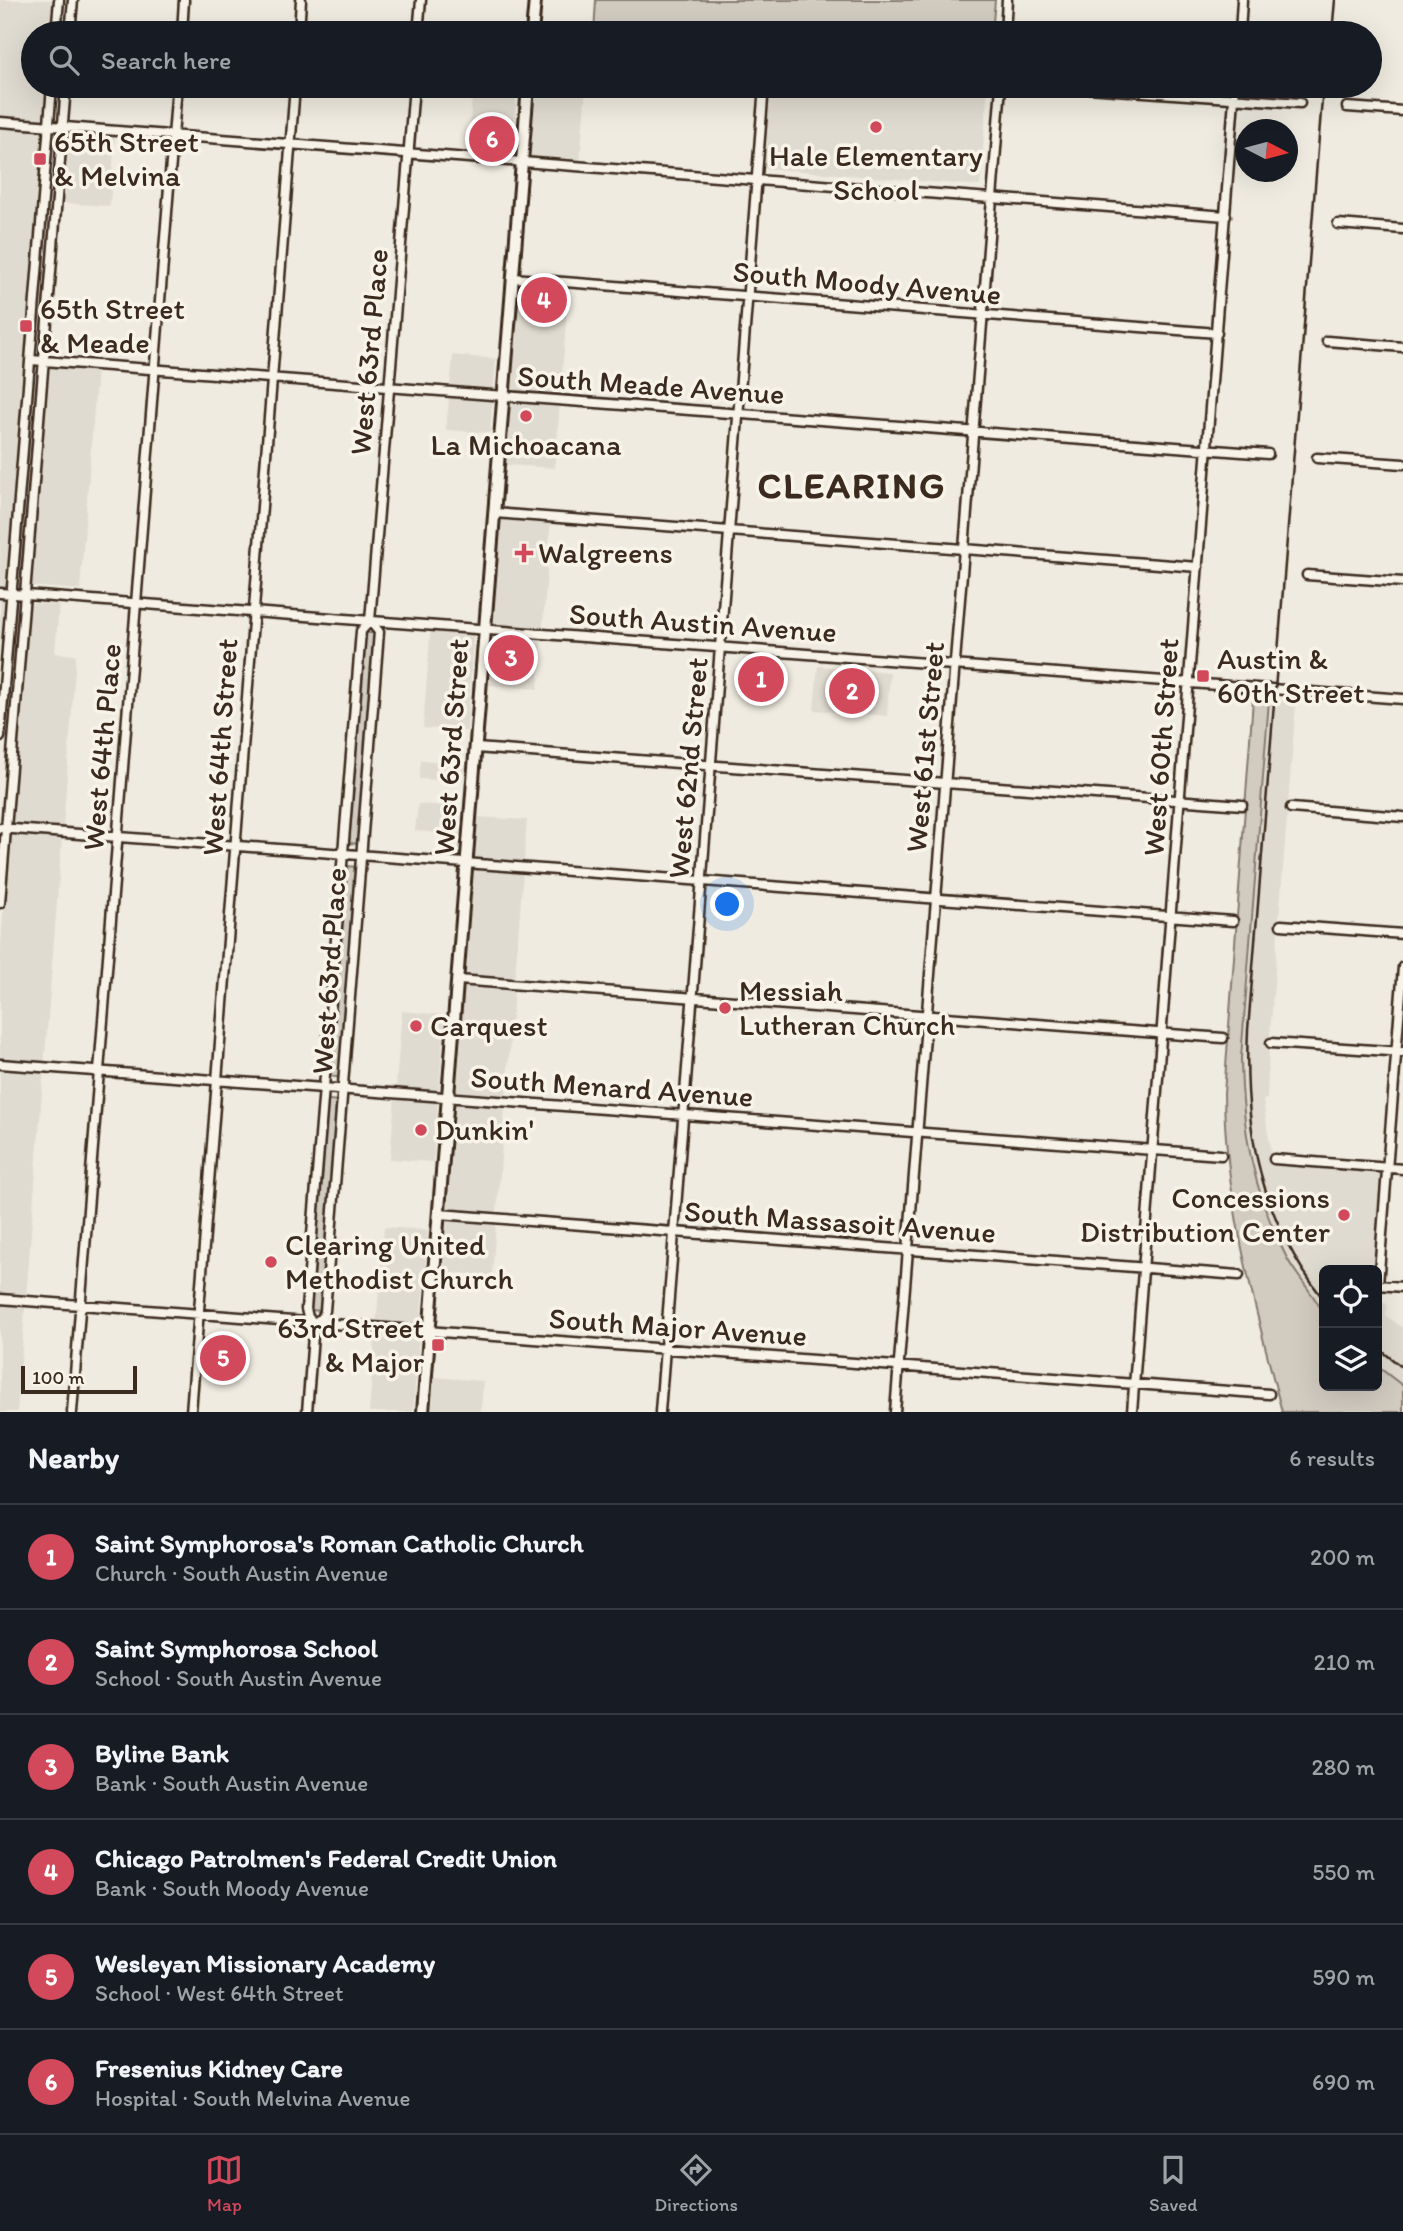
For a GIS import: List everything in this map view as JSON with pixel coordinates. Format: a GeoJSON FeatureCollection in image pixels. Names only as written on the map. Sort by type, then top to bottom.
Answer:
{"type":"FeatureCollection","features":[{"type":"Feature","properties":{"kind":"main road"},"geometry":{"type":"LineString","coordinates":[[533,21],[535,0]]}},
{"type":"Feature","properties":{"kind":"main road","name":"West 63rd Street"},"geometry":{"type":"LineString","coordinates":[[423,1412],[527,98]]}},
{"type":"Feature","properties":{"kind":"street"},"geometry":{"type":"LineString","coordinates":[[57,21],[59,0]]}},
{"type":"Feature","properties":{"kind":"street"},"geometry":{"type":"LineString","coordinates":[[71,21],[73,0]]}},
{"type":"Feature","properties":{"kind":"street"},"geometry":{"type":"LineString","coordinates":[[183,21],[184,0]]}},
{"type":"Feature","properties":{"kind":"street"},"geometry":{"type":"LineString","coordinates":[[300,21],[301,0]]}},
{"type":"Feature","properties":{"kind":"street"},"geometry":{"type":"LineString","coordinates":[[419,21],[421,0]]}},
{"type":"Feature","properties":{"kind":"street"},"geometry":{"type":"LineString","coordinates":[[1006,21],[1007,0]]}},
{"type":"Feature","properties":{"kind":"street"},"geometry":{"type":"LineString","coordinates":[[1241,21],[1242,0]]}},
{"type":"Feature","properties":{"kind":"street"},"geometry":{"type":"LineString","coordinates":[[0,737],[51,98]]}},
{"type":"Feature","properties":{"kind":"street"},"geometry":{"type":"LineString","coordinates":[[0,903],[3,828],[65,98]]}},
{"type":"Feature","properties":{"kind":"street","name":"West 64th Place"},"geometry":{"type":"LineString","coordinates":[[72,1412],[176,98]]}},
{"type":"Feature","properties":{"kind":"street","name":"West 64th Street"},"geometry":{"type":"LineString","coordinates":[[191,1412],[294,98]]}},
{"type":"Feature","properties":{"kind":"street","name":"West 63rd Place"},"geometry":{"type":"LineString","coordinates":[[307,1412],[314,1323],[308,1317],[306,1309],[342,854],[361,631],[370,621],[413,98]]}},
{"type":"Feature","properties":{"kind":"street","name":"West 62nd Street"},"geometry":{"type":"LineString","coordinates":[[660,1412],[763,98]]}},
{"type":"Feature","properties":{"kind":"street","name":"West 61st Street"},"geometry":{"type":"LineString","coordinates":[[895,1412],[1000,98]]}},
{"type":"Feature","properties":{"kind":"street"},"geometry":{"type":"LineString","coordinates":[[1209,98],[1300,103]]}},
{"type":"Feature","properties":{"kind":"street","name":"West 60th Street"},"geometry":{"type":"LineString","coordinates":[[1132,1412],[1234,100]]}},
{"type":"Feature","properties":{"kind":"street"},"geometry":{"type":"LineString","coordinates":[[1347,107],[1403,111]]}},
{"type":"Feature","properties":{"kind":"street"},"geometry":{"type":"LineString","coordinates":[[0,122],[1226,216]]}},
{"type":"Feature","properties":{"kind":"street"},"geometry":{"type":"LineString","coordinates":[[1338,224],[1403,229]]}},
{"type":"Feature","properties":{"kind":"street","name":"South Moody Avenue"},"geometry":{"type":"LineString","coordinates":[[513,278],[1217,333]]}},
{"type":"Feature","properties":{"kind":"street"},"geometry":{"type":"LineString","coordinates":[[1327,341],[1403,347]]}},
{"type":"Feature","properties":{"kind":"street","name":"South Meade Avenue"},"geometry":{"type":"LineString","coordinates":[[31,360],[1268,454]]}},
{"type":"Feature","properties":{"kind":"street"},"geometry":{"type":"LineString","coordinates":[[25,424],[38,425]]}},
{"type":"Feature","properties":{"kind":"street"},"geometry":{"type":"LineString","coordinates":[[1317,458],[1403,464]]}},
{"type":"Feature","properties":{"kind":"street"},"geometry":{"type":"LineString","coordinates":[[494,513],[1198,567]]}},
{"type":"Feature","properties":{"kind":"street"},"geometry":{"type":"LineString","coordinates":[[1307,575],[1403,582]]}},
{"type":"Feature","properties":{"kind":"street","name":"South Austin Avenue"},"geometry":{"type":"LineString","coordinates":[[0,593],[1403,699]]}},
{"type":"Feature","properties":{"kind":"street","name":"West 63rd Place"},"geometry":{"type":"LineString","coordinates":[[314,1323],[322,1318],[325,1311],[343,1089],[379,632],[370,621]]}},
{"type":"Feature","properties":{"kind":"street"},"geometry":{"type":"LineString","coordinates":[[476,747],[1242,806]]}},
{"type":"Feature","properties":{"kind":"street"},"geometry":{"type":"LineString","coordinates":[[1291,808],[1403,817]]}},
{"type":"Feature","properties":{"kind":"street"},"geometry":{"type":"LineString","coordinates":[[3,828],[1233,921]]}},
{"type":"Feature","properties":{"kind":"street"},"geometry":{"type":"LineString","coordinates":[[1281,925],[1403,934]]}},
{"type":"Feature","properties":{"kind":"street"},"geometry":{"type":"LineString","coordinates":[[1380,1265],[1400,1052],[1403,967]]}},
{"type":"Feature","properties":{"kind":"street"},"geometry":{"type":"LineString","coordinates":[[458,980],[1223,1038]]}},
{"type":"Feature","properties":{"kind":"street"},"geometry":{"type":"LineString","coordinates":[[1271,1043],[1400,1052]]}},
{"type":"Feature","properties":{"kind":"street","name":"South Menard Avenue"},"geometry":{"type":"LineString","coordinates":[[0,1064],[1221,1156]]}},
{"type":"Feature","properties":{"kind":"street"},"geometry":{"type":"LineString","coordinates":[[1274,1159],[1403,1169]]}},
{"type":"Feature","properties":{"kind":"street","name":"South Massasoit Avenue"},"geometry":{"type":"LineString","coordinates":[[439,1214],[1239,1275]]}},
{"type":"Feature","properties":{"kind":"street"},"geometry":{"type":"LineString","coordinates":[[1382,1285],[1403,1287]]}},
{"type":"Feature","properties":{"kind":"street","name":"South Major Avenue"},"geometry":{"type":"LineString","coordinates":[[0,1299],[1269,1394]]}},
{"type":"Feature","properties":{"kind":"shaded area"},"geometry":{"type":"Polygon","coordinates":[[[0,0],[55,0],[54,21],[21,21],[21,98],[48,98],[0,735],[0,0]]]}},
{"type":"Feature","properties":{"kind":"shaded area"},"geometry":{"type":"Polygon","coordinates":[[[596,0],[995,0],[993,21],[595,21],[596,0]]]}},
{"type":"Feature","properties":{"kind":"shaded area"},"geometry":{"type":"Polygon","coordinates":[[[472,98],[516,98],[512,159],[467,156],[472,98]]]}},
{"type":"Feature","properties":{"kind":"shaded area"},"geometry":{"type":"Polygon","coordinates":[[[535,98],[585,98],[580,165],[530,161],[535,98]]]}},
{"type":"Feature","properties":{"kind":"shaded area","name":"Hale Elementary School"},"geometry":{"type":"Polygon","coordinates":[[[770,98],[987,98],[980,186],[764,168],[770,98]]]}},
{"type":"Feature","properties":{"kind":"shaded area"},"geometry":{"type":"Polygon","coordinates":[[[65,132],[115,136],[110,206],[60,203],[65,132]]]}},
{"type":"Feature","properties":{"kind":"shaded area"},"geometry":{"type":"Polygon","coordinates":[[[520,280],[569,284],[555,468],[506,465],[520,280]]]}},
{"type":"Feature","properties":{"kind":"shaded area"},"geometry":{"type":"Polygon","coordinates":[[[453,355],[496,359],[490,433],[446,430],[453,355]]]}},
{"type":"Feature","properties":{"kind":"shaded area"},"geometry":{"type":"Polygon","coordinates":[[[46,367],[97,370],[80,590],[28,586],[46,367]]]}},
{"type":"Feature","properties":{"kind":"shaded area"},"geometry":{"type":"Polygon","coordinates":[[[502,515],[551,519],[538,689],[489,685],[502,515]]]}},
{"type":"Feature","properties":{"kind":"shaded area"},"geometry":{"type":"Polygon","coordinates":[[[28,603],[59,605],[55,653],[76,655],[63,828],[11,823],[28,603]]]}},
{"type":"Feature","properties":{"kind":"shaded area"},"geometry":{"type":"Polygon","coordinates":[[[431,624],[474,628],[467,731],[423,728],[431,624]]]}},
{"type":"Feature","properties":{"kind":"shaded area"},"geometry":{"type":"Polygon","coordinates":[[[365,633],[375,633],[359,844],[349,843],[365,633]]]}},
{"type":"Feature","properties":{"kind":"shaded area"},"geometry":{"type":"Polygon","coordinates":[[[818,666],[890,672],[887,716],[814,710],[818,666]]]}},
{"type":"Feature","properties":{"kind":"shaded area"},"geometry":{"type":"Polygon","coordinates":[[[1253,699],[1269,700],[1241,1058],[1247,1136],[1258,1185],[1275,1234],[1319,1306],[1319,1391],[1382,1391],[1382,1370],[1403,1386],[1403,1412],[1282,1412],[1243,1254],[1230,1175],[1224,1094],[1253,699]]]}},
{"type":"Feature","properties":{"kind":"shaded area"},"geometry":{"type":"Polygon","coordinates":[[[1269,700],[1296,703],[1267,1099],[1263,1100],[1273,1165],[1382,1171],[1375,1265],[1319,1265],[1319,1307],[1288,1261],[1260,1194],[1250,1158],[1242,1094],[1241,1058],[1269,700]]]}},
{"type":"Feature","properties":{"kind":"shaded area"},"geometry":{"type":"Polygon","coordinates":[[[421,760],[465,764],[463,781],[419,779],[421,760]]]}},
{"type":"Feature","properties":{"kind":"shaded area"},"geometry":{"type":"Polygon","coordinates":[[[418,804],[461,807],[459,835],[415,831],[418,804]]]}},
{"type":"Feature","properties":{"kind":"shaded area"},"geometry":{"type":"Polygon","coordinates":[[[478,817],[527,820],[492,1276],[443,1272],[478,817]]]}},
{"type":"Feature","properties":{"kind":"shaded area"},"geometry":{"type":"Polygon","coordinates":[[[9,834],[62,838],[17,1412],[0,1412],[0,956],[9,834]]]}},
{"type":"Feature","properties":{"kind":"shaded area"},"geometry":{"type":"Polygon","coordinates":[[[346,866],[357,867],[341,1078],[330,1076],[346,866]]]}},
{"type":"Feature","properties":{"kind":"shaded area"},"geometry":{"type":"Polygon","coordinates":[[[402,1011],[445,1015],[433,1162],[390,1159],[402,1011]]]}},
{"type":"Feature","properties":{"kind":"shaded area"},"geometry":{"type":"Polygon","coordinates":[[[328,1100],[339,1101],[322,1311],[311,1310],[328,1100]]]}},
{"type":"Feature","properties":{"kind":"shaded area"},"geometry":{"type":"Polygon","coordinates":[[[384,1227],[428,1230],[413,1412],[369,1412],[384,1227]]]}},
{"type":"Feature","properties":{"kind":"shaded area"},"geometry":{"type":"Polygon","coordinates":[[[1382,1303],[1387,1304],[1386,1316],[1403,1328],[1403,1386],[1382,1370],[1382,1303]]]}},
{"type":"Feature","properties":{"kind":"shaded area"},"geometry":{"type":"Polygon","coordinates":[[[434,1377],[483,1381],[481,1412],[432,1412],[434,1377]]]}},
{"type":"Feature","properties":{"kind":"railway"},"geometry":{"type":"LineString","coordinates":[[1333,21],[1335,0]]}},
{"type":"Feature","properties":{"kind":"railway"},"geometry":{"type":"LineString","coordinates":[[1319,1293],[1285,1238],[1260,1173],[1253,1139],[1247,1068],[1322,98]]}},
{"type":"Feature","properties":{"kind":"railway"},"geometry":{"type":"LineString","coordinates":[[1382,1351],[1403,1368]]}},
{"type":"Feature","properties":{"kind":"place","name":"Hale Elementary School"},"geometry":{"type":"Point","coordinates":[876,127]}},
{"type":"Feature","properties":{"kind":"place","name":"Fresenius Kidney Care"},"geometry":{"type":"Point","coordinates":[492,139]}},
{"type":"Feature","properties":{"kind":"place","name":"65th Street & Melvina"},"geometry":{"type":"Point","coordinates":[40,159]}},
{"type":"Feature","properties":{"kind":"place","name":"Chicago Patrolmen's Federal Credit Union"},"geometry":{"type":"Point","coordinates":[544,300]}},
{"type":"Feature","properties":{"kind":"place","name":"65th Street & Meade"},"geometry":{"type":"Point","coordinates":[26,326]}},
{"type":"Feature","properties":{"kind":"place","name":"La Michoacana"},"geometry":{"type":"Point","coordinates":[526,416]}},
{"type":"Feature","properties":{"kind":"place","name":"Walgreens"},"geometry":{"type":"Point","coordinates":[524,553]}},
{"type":"Feature","properties":{"kind":"place","name":"Byline Bank"},"geometry":{"type":"Point","coordinates":[511,658]}},
{"type":"Feature","properties":{"kind":"place","name":"Austin & 60th Street"},"geometry":{"type":"Point","coordinates":[1203,676]}},
{"type":"Feature","properties":{"kind":"place","name":"Saint Symphorosa's Roman Catholic Church"},"geometry":{"type":"Point","coordinates":[761,679]}},
{"type":"Feature","properties":{"kind":"place","name":"Saint Symphorosa School"},"geometry":{"type":"Point","coordinates":[852,691]}},
{"type":"Feature","properties":{"kind":"place","name":"Messiah Lutheran Church"},"geometry":{"type":"Point","coordinates":[725,1008]}},
{"type":"Feature","properties":{"kind":"place","name":"Carquest"},"geometry":{"type":"Point","coordinates":[416,1026]}},
{"type":"Feature","properties":{"kind":"place","name":"Dunkin'"},"geometry":{"type":"Point","coordinates":[421,1130]}},
{"type":"Feature","properties":{"kind":"place","name":"Concessions Distribution Center"},"geometry":{"type":"Point","coordinates":[1344,1215]}},
{"type":"Feature","properties":{"kind":"place","name":"Clearing United Methodist Church"},"geometry":{"type":"Point","coordinates":[271,1262]}},
{"type":"Feature","properties":{"kind":"place","name":"63rd Street & Major"},"geometry":{"type":"Point","coordinates":[438,1345]}},
{"type":"Feature","properties":{"kind":"place","name":"Wesleyan Missionary Academy"},"geometry":{"type":"Point","coordinates":[223,1358]}},
{"type":"Feature","properties":{"kind":"district","name":"CLEARING"},"geometry":{"type":"Point","coordinates":[852,485]}}]}
